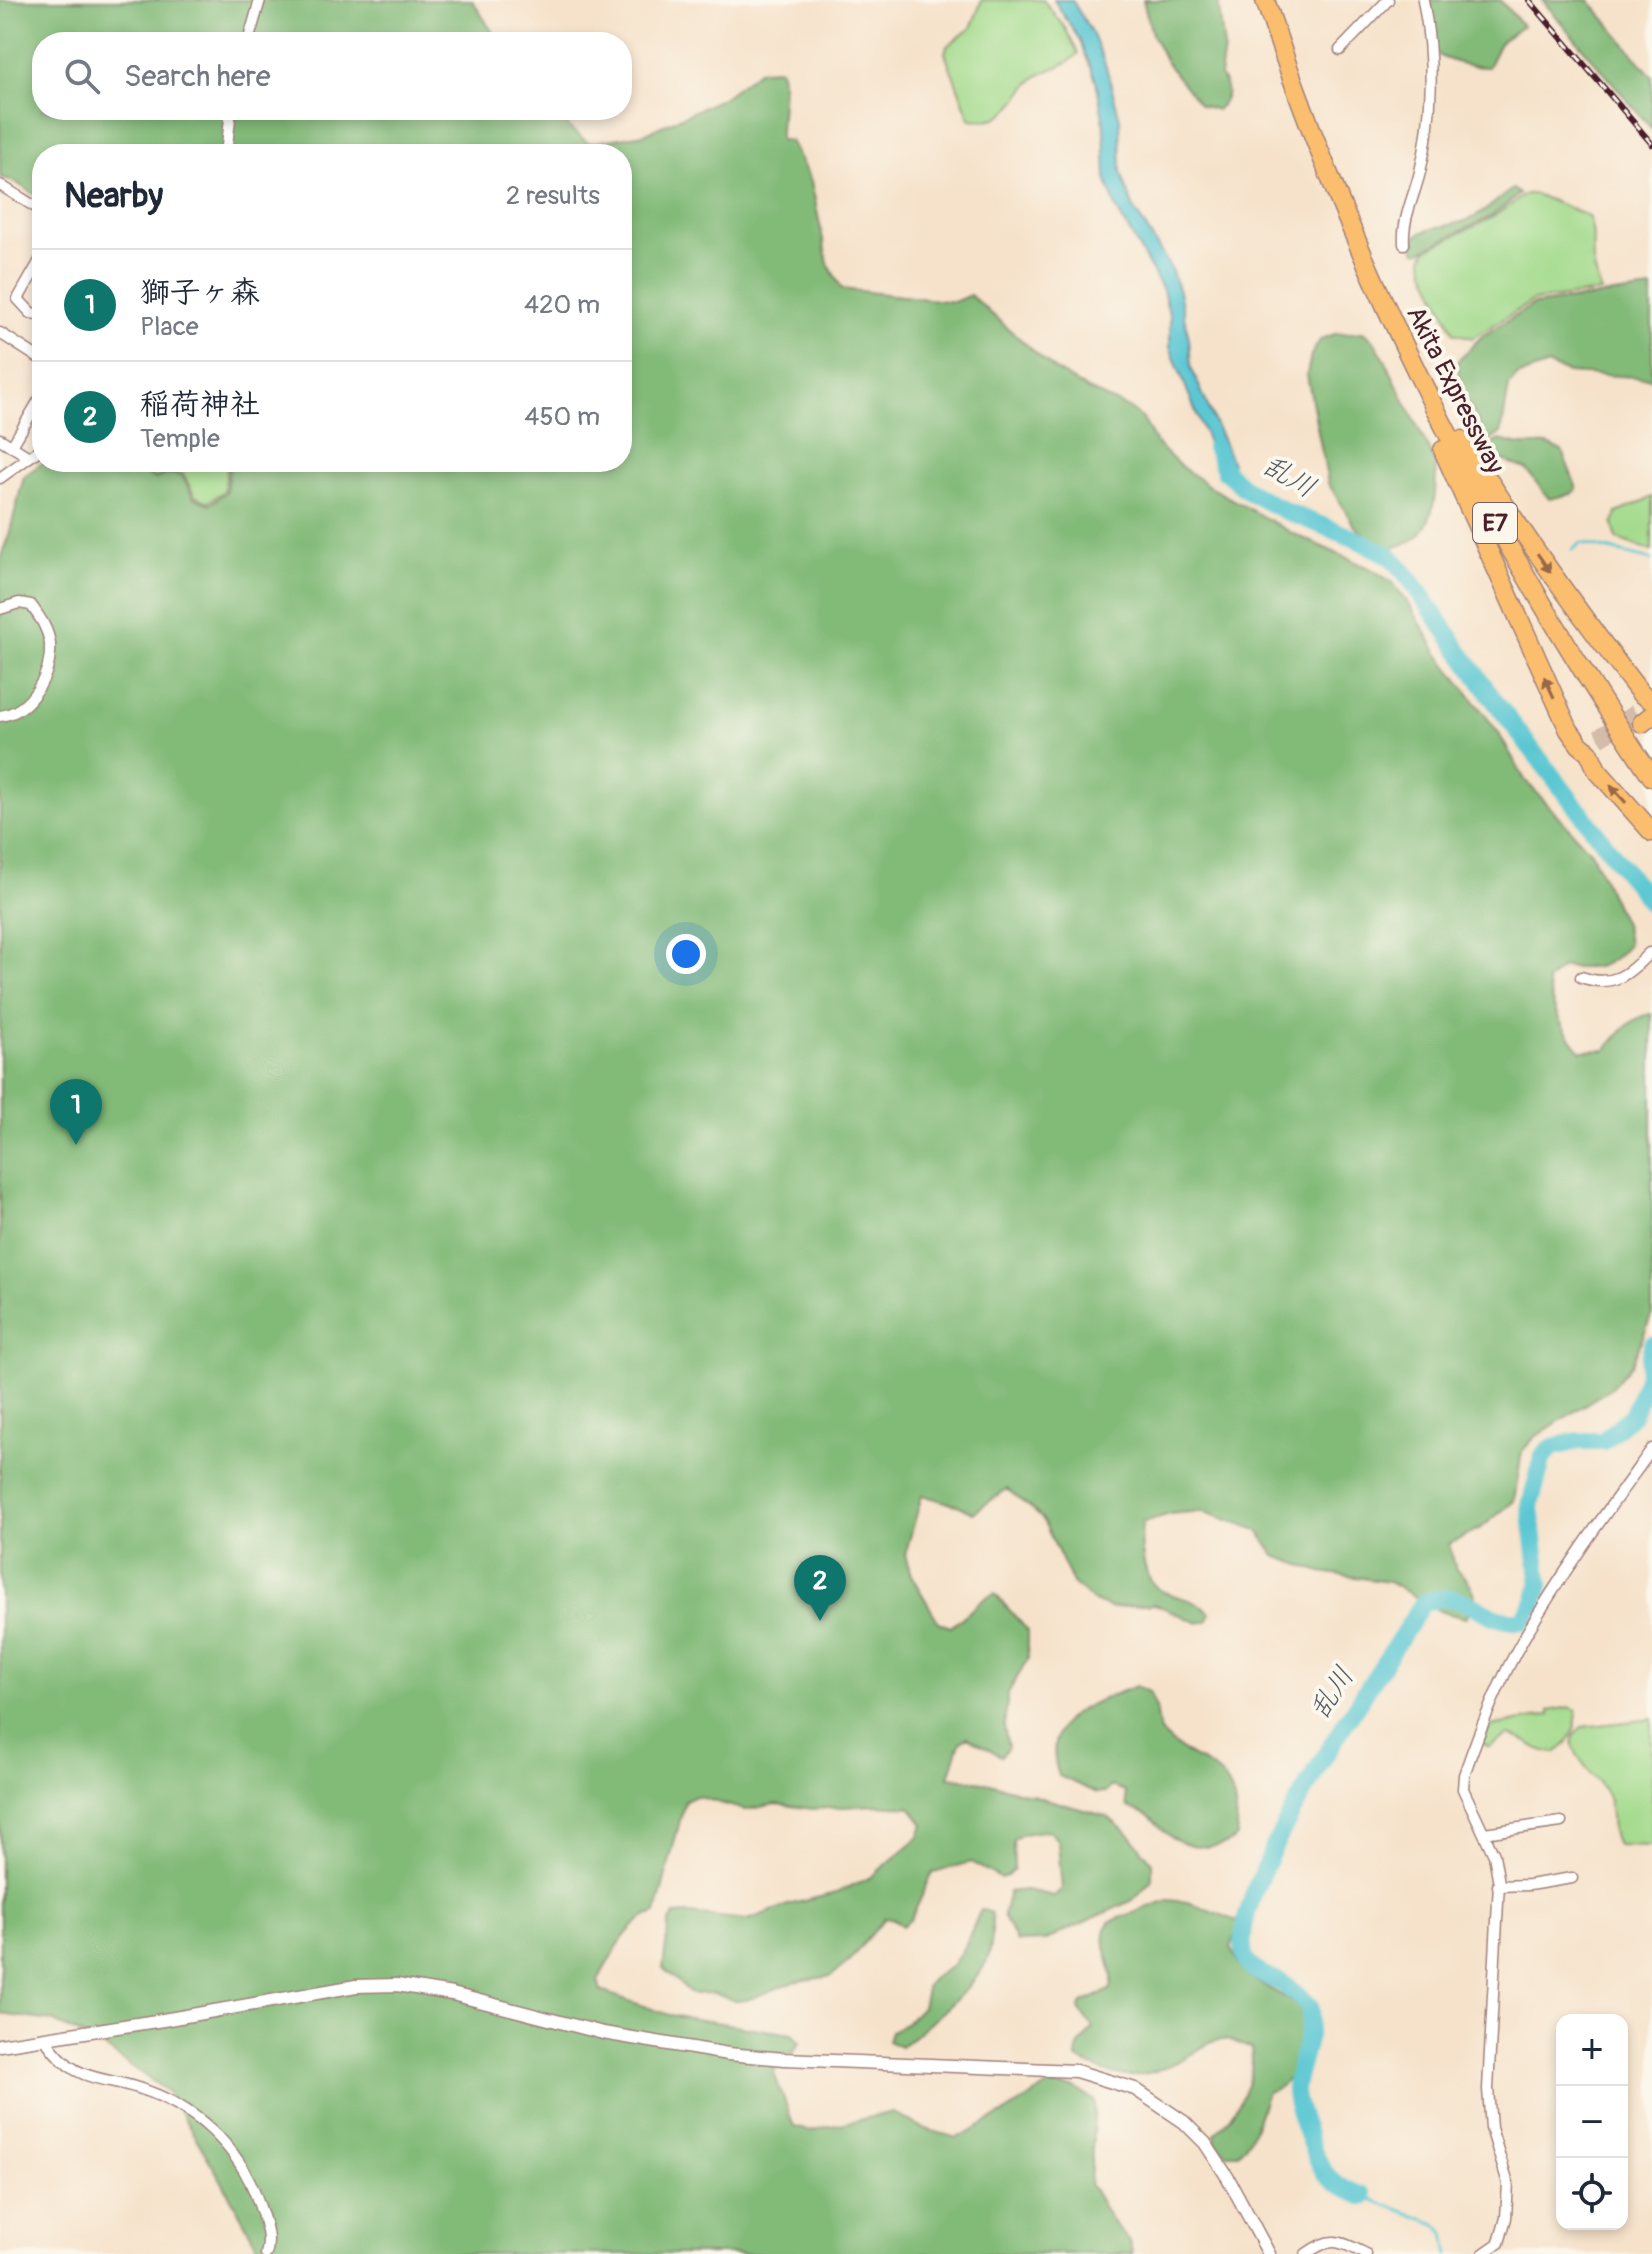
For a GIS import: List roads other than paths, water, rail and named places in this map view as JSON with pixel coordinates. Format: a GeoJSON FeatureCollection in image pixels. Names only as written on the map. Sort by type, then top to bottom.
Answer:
{"type":"FeatureCollection","features":[{"type":"Feature","properties":{"kind":"highway","name":"Akita Expressway"},"geometry":{"type":"LineString","coordinates":[[1265,0],[1315,142],[1384,306],[1433,407],[1531,586],[1652,777]]}},
{"type":"Feature","properties":{"kind":"highway"},"geometry":{"type":"LineString","coordinates":[[1384,306],[1492,487],[1585,621],[1641,694],[1647,712]]}},
{"type":"Feature","properties":{"kind":"highway"},"geometry":{"type":"LineString","coordinates":[[1384,306],[1397,344],[1569,730],[1580,745],[1598,746],[1597,770],[1652,832]]}},
{"type":"Feature","properties":{"kind":"street"},"geometry":{"type":"LineString","coordinates":[[251,32],[260,0]]}},
{"type":"Feature","properties":{"kind":"street"},"geometry":{"type":"LineString","coordinates":[[1340,50],[1388,0]]}},
{"type":"Feature","properties":{"kind":"street"},"geometry":{"type":"LineString","coordinates":[[1404,244],[1403,228],[1424,150],[1432,67],[1431,40],[1423,0]]}},
{"type":"Feature","properties":{"kind":"street"},"geometry":{"type":"LineString","coordinates":[[227,144],[230,120]]}},
{"type":"Feature","properties":{"kind":"street"},"geometry":{"type":"LineString","coordinates":[[0,185],[32,205]]}},
{"type":"Feature","properties":{"kind":"street"},"geometry":{"type":"LineString","coordinates":[[32,274],[18,299],[32,313]]}},
{"type":"Feature","properties":{"kind":"street"},"geometry":{"type":"LineString","coordinates":[[0,333],[32,354]]}},
{"type":"Feature","properties":{"kind":"street"},"geometry":{"type":"LineString","coordinates":[[12,446],[32,412]]}},
{"type":"Feature","properties":{"kind":"street"},"geometry":{"type":"LineString","coordinates":[[0,439],[29,457]]}},
{"type":"Feature","properties":{"kind":"street"},"geometry":{"type":"LineString","coordinates":[[0,478],[32,455]]}},
{"type":"Feature","properties":{"kind":"street"},"geometry":{"type":"LineString","coordinates":[[0,609],[19,603],[31,605],[45,625],[50,643],[49,659],[36,692],[20,709],[0,716]]}},
{"type":"Feature","properties":{"kind":"street"},"geometry":{"type":"LineString","coordinates":[[1581,977],[1596,982],[1615,979],[1629,974],[1649,953],[1652,954]]}},
{"type":"Feature","properties":{"kind":"street"},"geometry":{"type":"LineString","coordinates":[[1483,2254],[1499,2243],[1506,2218],[1508,2183],[1491,2128],[1488,2089],[1498,1886],[1494,1855],[1463,1789],[1464,1775],[1503,1678],[1524,1637],[1579,1551],[1652,1449]]}},
{"type":"Feature","properties":{"kind":"street"},"geometry":{"type":"LineString","coordinates":[[1484,1833],[1561,1822]]}},
{"type":"Feature","properties":{"kind":"street"},"geometry":{"type":"LineString","coordinates":[[1498,1886],[1572,1878]]}},
{"type":"Feature","properties":{"kind":"street"},"geometry":{"type":"LineString","coordinates":[[0,2045],[356,1986],[397,1985],[452,1994],[603,2033],[728,2054],[1076,2071],[1135,2089],[1184,2122],[1205,2143],[1228,2178],[1269,2254]]}},
{"type":"Feature","properties":{"kind":"street"},"geometry":{"type":"LineString","coordinates":[[45,2039],[76,2072],[89,2078],[140,2089],[170,2101],[208,2126],[241,2163],[252,2184],[267,2228],[269,2247],[266,2254]]}},
{"type":"Feature","properties":{"kind":"street"},"geometry":{"type":"LineString","coordinates":[[1306,2254],[1321,2243],[1332,2240],[1366,2254]]}},
{"type":"Feature","properties":{"kind":"water"},"geometry":{"type":"Polygon","coordinates":[[[1054,0],[1072,0],[1093,35],[1106,67],[1120,119],[1121,172],[1133,207],[1170,267],[1189,339],[1191,367],[1232,463],[1218,468],[1170,347],[1170,317],[1163,290],[1116,208],[1106,178],[1104,124],[1096,80],[1079,39],[1054,0]]]}},
{"type":"Feature","properties":{"kind":"waterway","name":"乱川"},"geometry":{"type":"LineString","coordinates":[[1215,447],[1226,472],[1248,491],[1285,511],[1390,556],[1410,579],[1496,703],[1652,905]]}},
{"type":"Feature","properties":{"kind":"waterway"},"geometry":{"type":"LineString","coordinates":[[1572,550],[1581,543],[1652,560]]}},
{"type":"Feature","properties":{"kind":"waterway","name":"乱川"},"geometry":{"type":"LineString","coordinates":[[1363,2196],[1339,2185],[1326,2174],[1301,2118],[1295,2087],[1307,2038],[1310,2007],[1282,1983],[1257,1971],[1246,1960],[1244,1929],[1257,1886],[1280,1835],[1310,1781],[1422,1604],[1450,1598],[1495,1617],[1522,1621],[1534,1604],[1540,1586],[1530,1506],[1543,1456],[1553,1447],[1579,1441],[1603,1441],[1633,1414],[1647,1378],[1652,1345]]}},
{"type":"Feature","properties":{"kind":"waterway","name":"乱川"},"geometry":{"type":"LineString","coordinates":[[1647,1378],[1652,1383]]}},
{"type":"Feature","properties":{"kind":"waterway"},"geometry":{"type":"LineString","coordinates":[[1363,2196],[1436,2224],[1445,2233],[1449,2254]]}},
{"type":"Feature","properties":{"kind":"tunnel"},"geometry":{"type":"LineString","coordinates":[[1599,738],[1636,713]]}},
{"type":"Feature","properties":{"kind":"railway"},"geometry":{"type":"LineString","coordinates":[[1529,0],[1652,144]]}},
{"type":"Feature","properties":{"kind":"place","name":"獅子ヶ森"},"geometry":{"type":"Point","coordinates":[76,1145]}},
{"type":"Feature","properties":{"kind":"place","name":"稲荷神社"},"geometry":{"type":"Point","coordinates":[820,1621]}}]}
